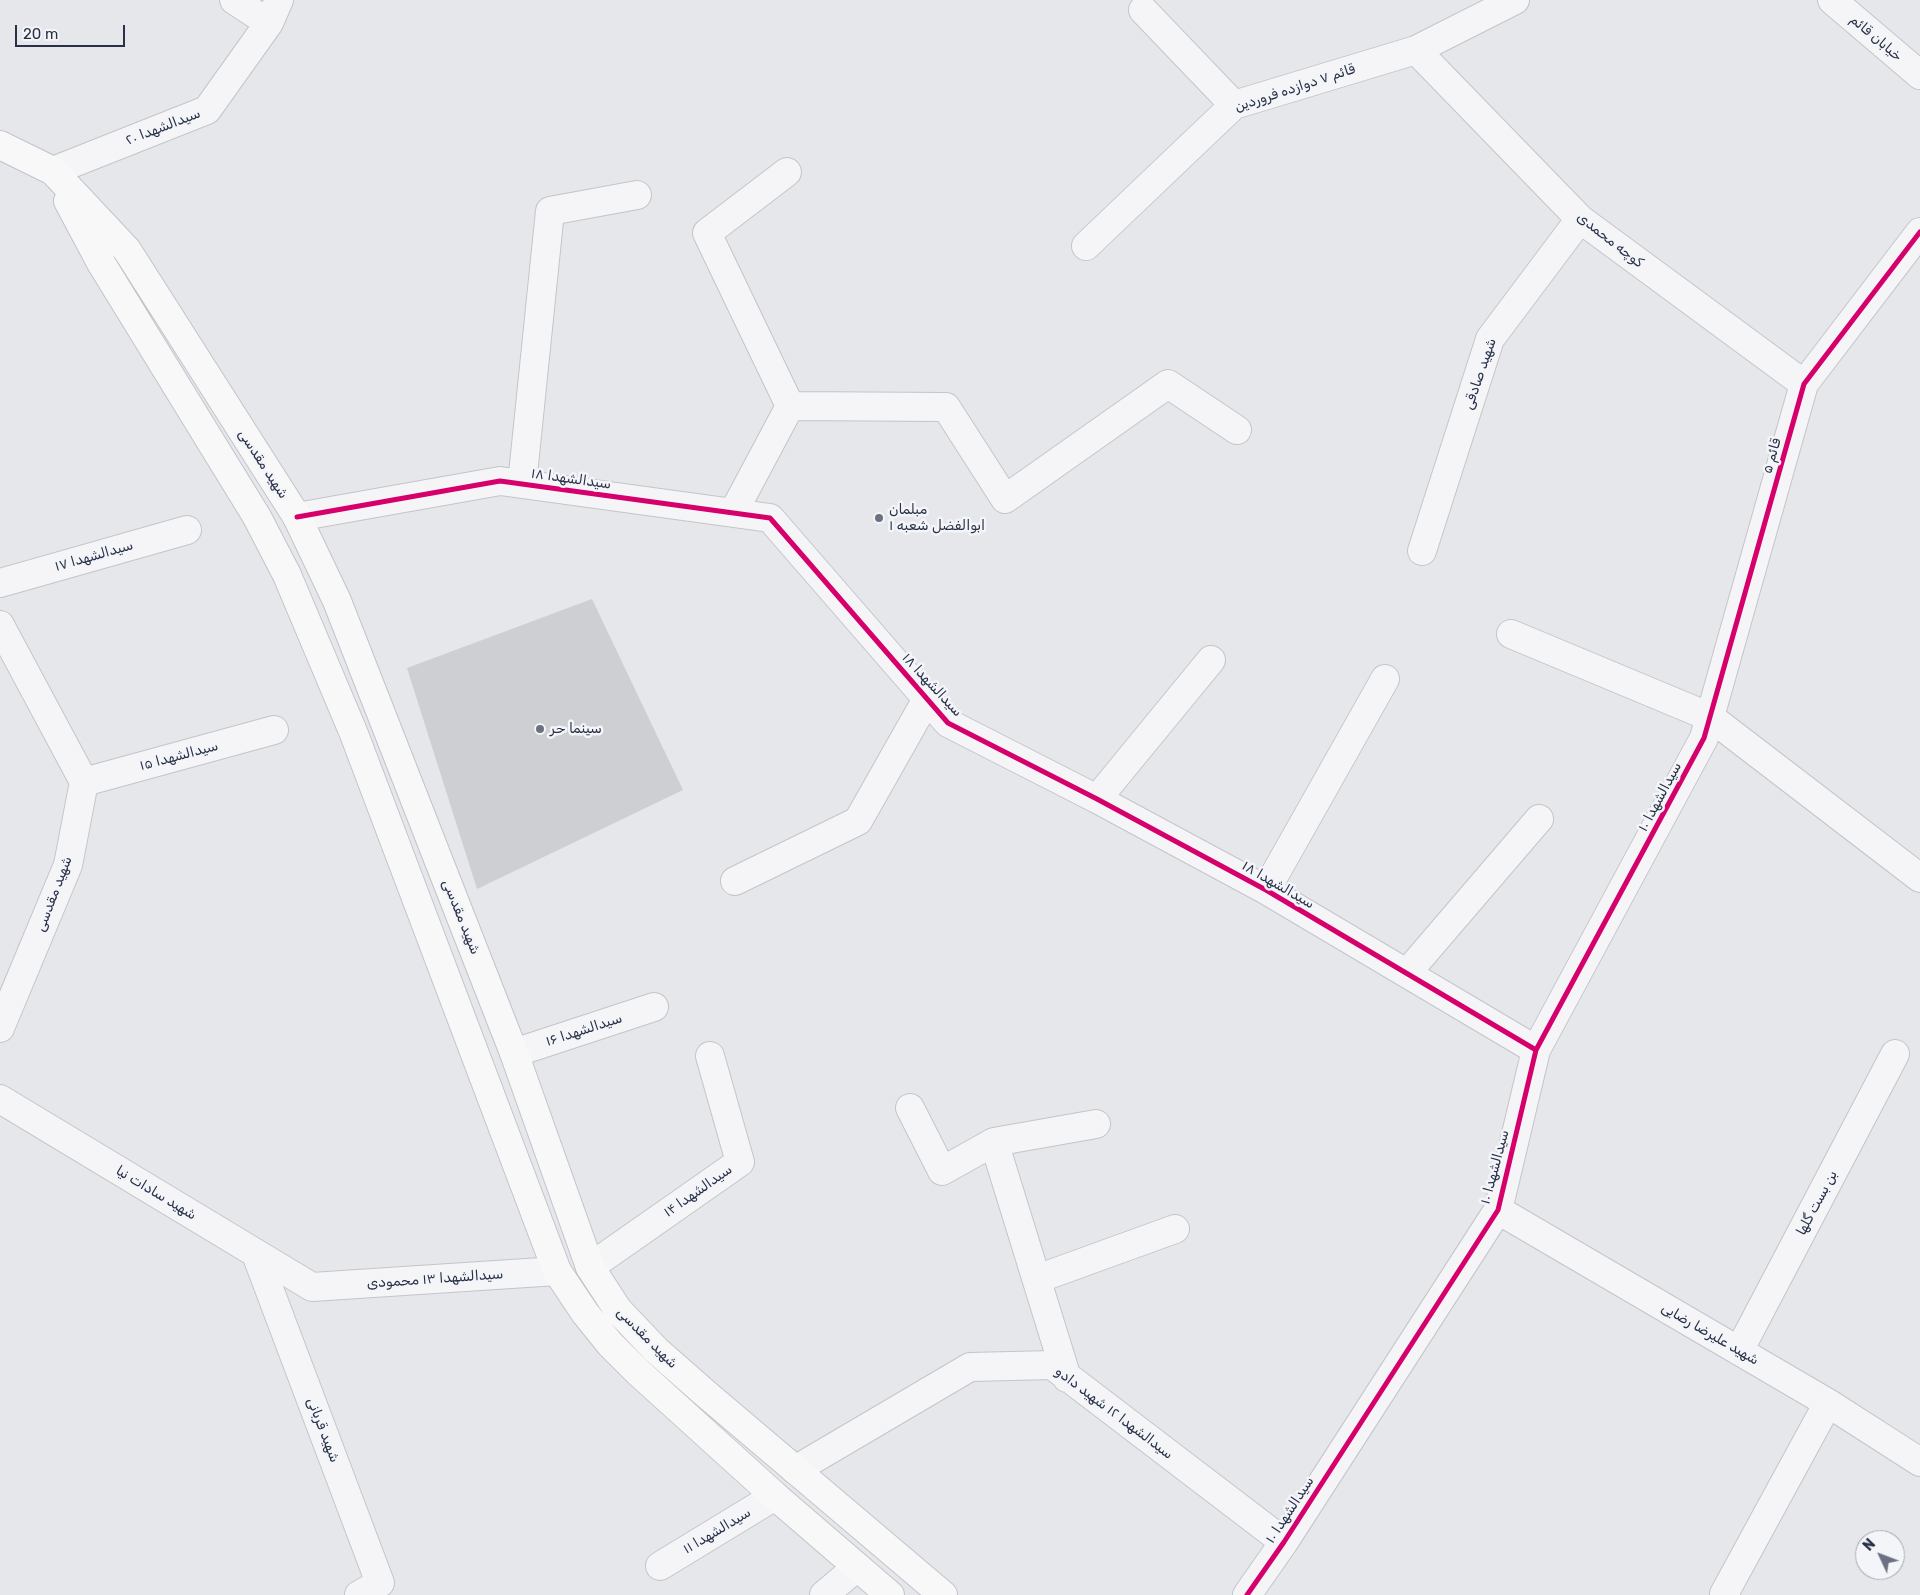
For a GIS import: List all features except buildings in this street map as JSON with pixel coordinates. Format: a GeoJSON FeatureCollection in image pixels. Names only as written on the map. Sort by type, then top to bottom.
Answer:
{"type":"FeatureCollection","features":[{"type":"Feature","properties":{"kind":"main road","name":"شهید مقدسی"},"geometry":{"type":"LineString","coordinates":[[0,145],[53,171],[127,250],[297,517],[337,602],[514,1053],[590,1267],[618,1310],[656,1350],[943,1595]]}},
{"type":"Feature","properties":{"kind":"main road","name":"شهید مقدسی"},"geometry":{"type":"LineString","coordinates":[[53,171],[102,263],[257,517],[287,575],[354,734],[557,1271],[585,1313],[610,1344],[638,1372],[774,1496],[890,1595]]}},
{"type":"Feature","properties":{"kind":"main road"},"geometry":{"type":"LineString","coordinates":[[557,1271],[590,1267]]}},
{"type":"Feature","properties":{"kind":"street"},"geometry":{"type":"LineString","coordinates":[[234,0],[274,12]]}},
{"type":"Feature","properties":{"kind":"street","name":"قائم ۷ دوازده فروردین"},"geometry":{"type":"LineString","coordinates":[[1086,246],[1234,105],[1416,50],[1515,0]]}},
{"type":"Feature","properties":{"kind":"street","name":"خیابان قائم"},"geometry":{"type":"LineString","coordinates":[[1832,0],[1920,75]]}},
{"type":"Feature","properties":{"kind":"street"},"geometry":{"type":"LineString","coordinates":[[1143,10],[1234,105]]}},
{"type":"Feature","properties":{"kind":"street","name":"سیدالشهدا ۲۰"},"geometry":{"type":"LineString","coordinates":[[53,171],[207,110],[274,12]]}},
{"type":"Feature","properties":{"kind":"street","name":"کوچه محمدی"},"geometry":{"type":"LineString","coordinates":[[1416,50],[1580,219],[1804,384]]}},
{"type":"Feature","properties":{"kind":"street"},"geometry":{"type":"LineString","coordinates":[[788,172],[707,233],[790,406]]}},
{"type":"Feature","properties":{"kind":"street"},"geometry":{"type":"LineString","coordinates":[[522,484],[550,211],[637,194]]}},
{"type":"Feature","properties":{"kind":"street","name":"شهید صادقی"},"geometry":{"type":"LineString","coordinates":[[1422,551],[1490,339],[1580,219]]}},
{"type":"Feature","properties":{"kind":"street","name":"قائم ۵"},"geometry":{"type":"LineString","coordinates":[[1710,717],[1804,384],[1919,235]]}},
{"type":"Feature","properties":{"kind":"street"},"geometry":{"type":"LineString","coordinates":[[790,406],[946,407],[1005,499],[1168,384],[1237,430]]}},
{"type":"Feature","properties":{"kind":"street"},"geometry":{"type":"LineString","coordinates":[[733,513],[790,406]]}},
{"type":"Feature","properties":{"kind":"street","name":"سیدالشهدا ۱۸"},"geometry":{"type":"LineString","coordinates":[[297,517],[500,481],[770,518],[948,723],[1097,799],[1266,890],[1536,1050]]}},
{"type":"Feature","properties":{"kind":"street","name":"سیدالشهدا ۱۷"},"geometry":{"type":"LineString","coordinates":[[0,582],[187,530]]}},
{"type":"Feature","properties":{"kind":"street"},"geometry":{"type":"LineString","coordinates":[[0,625],[84,782]]}},
{"type":"Feature","properties":{"kind":"street"},"geometry":{"type":"LineString","coordinates":[[1511,634],[1710,717],[1920,878]]}},
{"type":"Feature","properties":{"kind":"street"},"geometry":{"type":"LineString","coordinates":[[1097,799],[1211,660]]}},
{"type":"Feature","properties":{"kind":"street"},"geometry":{"type":"LineString","coordinates":[[1266,890],[1385,679]]}},
{"type":"Feature","properties":{"kind":"street"},"geometry":{"type":"LineString","coordinates":[[735,880],[858,820],[927,699]]}},
{"type":"Feature","properties":{"kind":"street","name":"سیدالشهدا ۱۰"},"geometry":{"type":"LineString","coordinates":[[1247,1595],[1284,1542],[1498,1210],[1536,1050],[1704,738],[1710,717]]}},
{"type":"Feature","properties":{"kind":"street","name":"سیدالشهدا ۱۵"},"geometry":{"type":"LineString","coordinates":[[84,782],[274,730]]}},
{"type":"Feature","properties":{"kind":"street","name":"شهید مقدسی"},"geometry":{"type":"LineString","coordinates":[[0,1028],[68,865],[84,782]]}},
{"type":"Feature","properties":{"kind":"street"},"geometry":{"type":"LineString","coordinates":[[1407,973],[1539,819]]}},
{"type":"Feature","properties":{"kind":"street","name":"سیدالشهدا ۱۶"},"geometry":{"type":"LineString","coordinates":[[514,1053],[654,1007]]}},
{"type":"Feature","properties":{"kind":"street","name":"بن بست گلها"},"geometry":{"type":"LineString","coordinates":[[1739,1351],[1895,1054]]}},
{"type":"Feature","properties":{"kind":"street","name":"سیدالشهدا ۱۴"},"geometry":{"type":"LineString","coordinates":[[590,1267],[740,1162],[710,1056]]}},
{"type":"Feature","properties":{"kind":"street","name":"شهید سادات نیا"},"geometry":{"type":"LineString","coordinates":[[0,1099],[312,1287]]}},
{"type":"Feature","properties":{"kind":"street"},"geometry":{"type":"LineString","coordinates":[[910,1108],[942,1172],[994,1142],[1096,1124]]}},
{"type":"Feature","properties":{"kind":"street"},"geometry":{"type":"LineString","coordinates":[[994,1142],[1068,1378]]}},
{"type":"Feature","properties":{"kind":"street","name":"شهید علیرضا رضایی"},"geometry":{"type":"LineString","coordinates":[[1498,1210],[1828,1403],[1920,1462]]}},
{"type":"Feature","properties":{"kind":"street"},"geometry":{"type":"LineString","coordinates":[[1037,1279],[1175,1229]]}},
{"type":"Feature","properties":{"kind":"street","name":"شهید قربانی"},"geometry":{"type":"LineString","coordinates":[[256,1254],[376,1591]]}},
{"type":"Feature","properties":{"kind":"street","name":"سیدالشهدا ۱۳ محمودی"},"geometry":{"type":"LineString","coordinates":[[312,1287],[557,1271]]}},
{"type":"Feature","properties":{"kind":"street","name":"سیدالشهدا ۱۲ شهید دادو"},"geometry":{"type":"LineString","coordinates":[[795,1470],[970,1367],[1052,1366],[1284,1542]]}},
{"type":"Feature","properties":{"kind":"street"},"geometry":{"type":"LineString","coordinates":[[1726,1595],[1724,1594],[1828,1403]]}},
{"type":"Feature","properties":{"kind":"street","name":"سیدالشهدا ۱۱"},"geometry":{"type":"LineString","coordinates":[[660,1566],[774,1496]]}},
{"type":"Feature","properties":{"kind":"street"},"geometry":{"type":"LineString","coordinates":[[824,1595],[857,1567]]}},
{"type":"Feature","properties":{"kind":"cycle path"},"geometry":{"type":"LineString","coordinates":[[1247,1595],[1284,1542],[1498,1210],[1536,1050],[1704,738],[1804,384],[1920,232]]}},
{"type":"Feature","properties":{"kind":"cycle path"},"geometry":{"type":"LineString","coordinates":[[297,517],[500,481],[770,518],[948,723],[1097,799],[1266,890],[1536,1050]]}},
{"type":"Feature","properties":{"kind":"place","name":"مبلمان ابوالفضل شعبه ۱"},"geometry":{"type":"Point","coordinates":[879,518]}},
{"type":"Feature","properties":{"kind":"place","name":"سینما حر"},"geometry":{"type":"Point","coordinates":[540,729]}}]}
